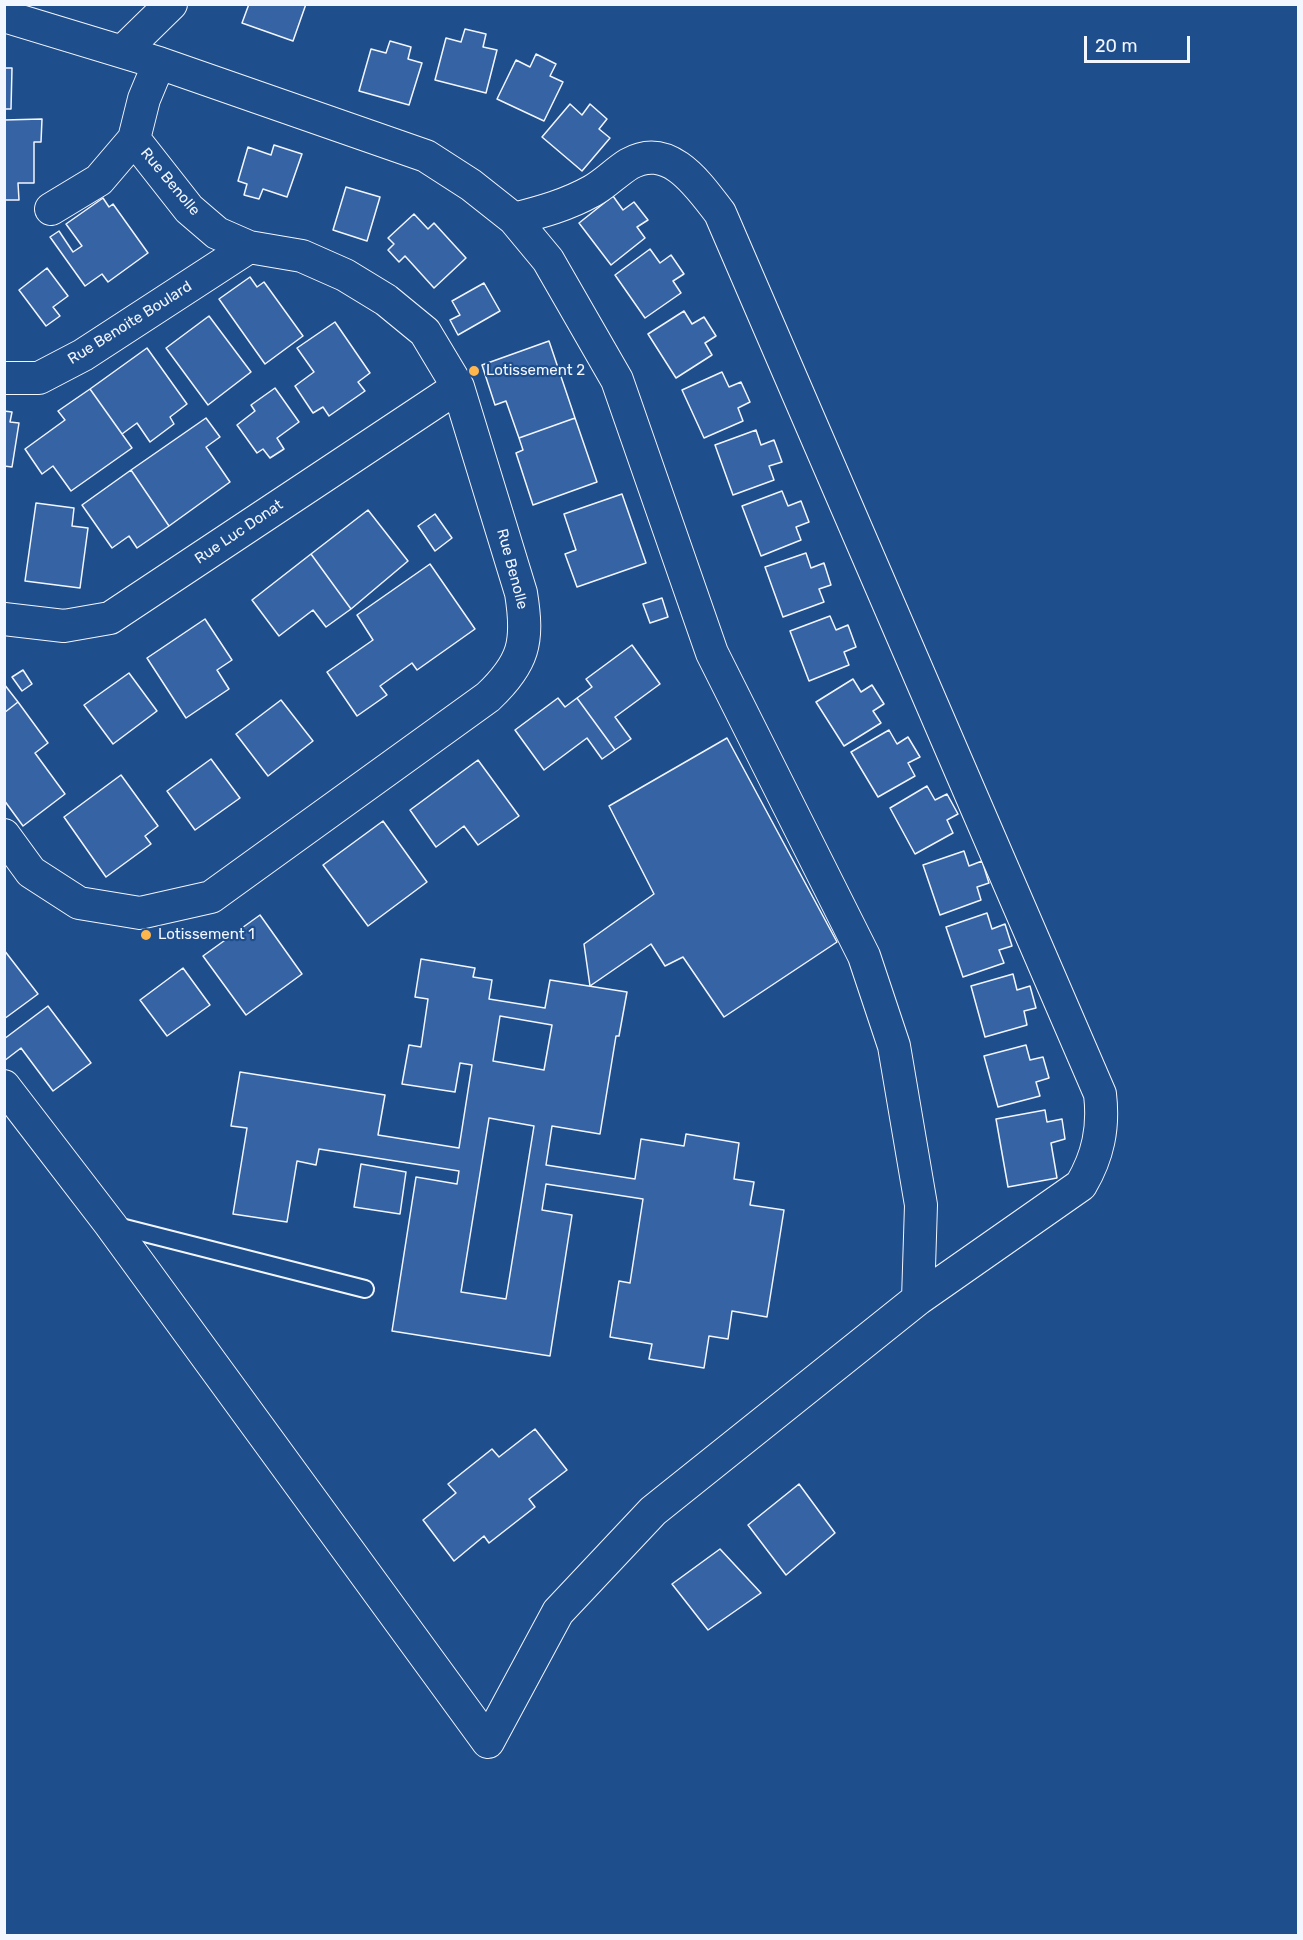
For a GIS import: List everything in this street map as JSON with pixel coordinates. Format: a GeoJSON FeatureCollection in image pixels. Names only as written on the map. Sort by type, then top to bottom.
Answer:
{"type":"FeatureCollection","features":[{"type":"Feature","properties":{"kind":"street"},"geometry":{"type":"LineString","coordinates":[[123,51],[171,4]]}},
{"type":"Feature","properties":{"kind":"street"},"geometry":{"type":"LineString","coordinates":[[4,16],[123,51],[426,156],[471,185],[514,219],[548,260],[617,380],[712,653],[864,956],[894,1046],[918,1182],[921,1204],[918,1299]]}},
{"type":"Feature","properties":{"kind":"street"},"geometry":{"type":"LineString","coordinates":[[51,208],[99,180],[134,139],[144,99],[159,63]]}},
{"type":"Feature","properties":{"kind":"street","name":"Rue Benolle"},"geometry":{"type":"LineString","coordinates":[[4,835],[31,873],[79,903],[140,913],[211,897],[488,697],[510,675],[522,650],[526,623],[521,593],[458,387],[425,332],[386,300],[345,275],[302,256],[249,247],[217,233],[189,209],[134,139]]}},
{"type":"Feature","properties":{"kind":"street"},"geometry":{"type":"LineString","coordinates":[[4,1086],[110,1224],[488,1742],[558,1612],[653,1511],[918,1299],[1081,1185],[1093,1165],[1103,1118],[1100,1094],[720,213],[689,174],[676,164],[662,159],[646,159],[630,163],[594,190],[555,208],[514,219]]}},
{"type":"Feature","properties":{"kind":"street","name":"Rue Benoite Boulard"},"geometry":{"type":"LineString","coordinates":[[4,378],[39,378],[75,359],[249,247]]}},
{"type":"Feature","properties":{"kind":"street","name":"Rue Luc Donat"},"geometry":{"type":"LineString","coordinates":[[4,618],[64,626],[110,618],[458,387]]}},
{"type":"Feature","properties":{"kind":"lane"},"geometry":{"type":"LineString","coordinates":[[110,1224],[365,1289]]}},
{"type":"Feature","properties":{"kind":"building"},"geometry":{"type":"Polygon","coordinates":[[[249,4],[306,4],[293,41],[242,23],[249,4]]]}},
{"type":"Feature","properties":{"kind":"building"},"geometry":{"type":"Polygon","coordinates":[[[465,29],[486,34],[483,47],[497,50],[486,93],[435,80],[446,38],[461,42],[465,29]]]}},
{"type":"Feature","properties":{"kind":"building"},"geometry":{"type":"Polygon","coordinates":[[[390,41],[411,47],[408,59],[422,63],[409,105],[359,91],[371,49],[386,53],[390,41]]]}},
{"type":"Feature","properties":{"kind":"building"},"geometry":{"type":"Polygon","coordinates":[[[536,54],[556,64],[550,76],[563,82],[544,121],[497,99],[516,60],[530,67],[536,54]]]}},
{"type":"Feature","properties":{"kind":"building"},"geometry":{"type":"Polygon","coordinates":[[[4,68],[12,68],[11,109],[4,109],[4,68]]]}},
{"type":"Feature","properties":{"kind":"building"},"geometry":{"type":"Polygon","coordinates":[[[570,104],[582,115],[590,104],[607,119],[599,129],[610,138],[582,171],[542,137],[570,104]]]}},
{"type":"Feature","properties":{"kind":"building"},"geometry":{"type":"Polygon","coordinates":[[[42,119],[41,142],[34,142],[34,183],[18,183],[19,200],[4,200],[4,120],[42,119]]]}},
{"type":"Feature","properties":{"kind":"building"},"geometry":{"type":"Polygon","coordinates":[[[274,145],[302,154],[287,197],[263,189],[259,199],[244,195],[247,184],[238,181],[248,147],[271,155],[274,145]]]}},
{"type":"Feature","properties":{"kind":"building"},"geometry":{"type":"Polygon","coordinates":[[[346,187],[380,197],[367,241],[333,230],[346,187]]]}},
{"type":"Feature","properties":{"kind":"building"},"geometry":{"type":"Polygon","coordinates":[[[613,196],[623,210],[634,202],[648,220],[637,227],[645,238],[611,265],[579,223],[613,196]]]}},
{"type":"Feature","properties":{"kind":"building"},"geometry":{"type":"Polygon","coordinates":[[[103,198],[109,207],[113,204],[148,253],[108,282],[102,274],[85,286],[50,237],[59,231],[73,252],[82,246],[66,224],[103,198]]]}},
{"type":"Feature","properties":{"kind":"building"},"geometry":{"type":"Polygon","coordinates":[[[414,214],[428,229],[434,223],[466,258],[434,288],[405,256],[399,262],[388,250],[394,244],[388,238],[414,214]]]}},
{"type":"Feature","properties":{"kind":"building"},"geometry":{"type":"Polygon","coordinates":[[[650,249],[660,263],[671,255],[684,274],[673,281],[681,293],[645,318],[615,275],[650,249]]]}},
{"type":"Feature","properties":{"kind":"building"},"geometry":{"type":"Polygon","coordinates":[[[47,268],[68,296],[53,307],[60,316],[46,326],[19,290],[47,268]]]}},
{"type":"Feature","properties":{"kind":"building"},"geometry":{"type":"Polygon","coordinates":[[[250,277],[257,287],[264,282],[303,336],[265,364],[219,299],[250,277]]]}},
{"type":"Feature","properties":{"kind":"building"},"geometry":{"type":"Polygon","coordinates":[[[484,283],[500,311],[458,335],[450,320],[460,315],[452,301],[484,283]]]}},
{"type":"Feature","properties":{"kind":"building"},"geometry":{"type":"Polygon","coordinates":[[[684,311],[692,324],[704,317],[716,336],[705,343],[712,355],[676,378],[648,334],[684,311]]]}},
{"type":"Feature","properties":{"kind":"building"},"geometry":{"type":"Polygon","coordinates":[[[209,316],[251,372],[208,405],[166,348],[209,316]]]}},
{"type":"Feature","properties":{"kind":"building"},"geometry":{"type":"Polygon","coordinates":[[[335,322],[370,373],[358,382],[365,391],[329,416],[323,407],[313,413],[295,386],[314,372],[297,348],[335,322]]]}},
{"type":"Feature","properties":{"kind":"building"},"geometry":{"type":"Polygon","coordinates":[[[549,341],[575,418],[519,438],[506,401],[495,405],[482,365],[549,341]]]}},
{"type":"Feature","properties":{"kind":"building"},"geometry":{"type":"Polygon","coordinates":[[[147,348],[187,404],[170,417],[174,424],[150,442],[137,423],[122,434],[90,389],[147,348]]]}},
{"type":"Feature","properties":{"kind":"building"},"geometry":{"type":"Polygon","coordinates":[[[722,372],[729,387],[741,382],[750,402],[738,408],[743,421],[704,438],[682,390],[722,372]]]}},
{"type":"Feature","properties":{"kind":"building"},"geometry":{"type":"Polygon","coordinates":[[[275,388],[299,422],[277,438],[284,449],[270,458],[263,449],[257,453],[237,425],[255,411],[251,405],[275,388]]]}},
{"type":"Feature","properties":{"kind":"building"},"geometry":{"type":"Polygon","coordinates":[[[90,389],[132,448],[71,491],[53,466],[42,474],[25,449],[65,420],[58,411],[90,389]]]}},
{"type":"Feature","properties":{"kind":"building"},"geometry":{"type":"Polygon","coordinates":[[[4,411],[12,412],[10,422],[19,423],[12,467],[4,466],[4,411]]]}},
{"type":"Feature","properties":{"kind":"building"},"geometry":{"type":"Polygon","coordinates":[[[206,418],[220,437],[206,447],[230,482],[169,526],[131,470],[206,418]]]}},
{"type":"Feature","properties":{"kind":"building"},"geometry":{"type":"Polygon","coordinates":[[[575,418],[597,482],[533,505],[516,453],[523,450],[519,438],[575,418]]]}},
{"type":"Feature","properties":{"kind":"building"},"geometry":{"type":"Polygon","coordinates":[[[756,430],[761,445],[774,440],[782,462],[769,466],[774,480],[733,495],[715,445],[756,430]]]}},
{"type":"Feature","properties":{"kind":"building"},"geometry":{"type":"Polygon","coordinates":[[[131,470],[169,526],[137,548],[129,536],[112,548],[82,505],[131,470]]]}},
{"type":"Feature","properties":{"kind":"building"},"geometry":{"type":"Polygon","coordinates":[[[782,491],[788,506],[801,501],[809,522],[796,527],[801,540],[761,556],[742,506],[782,491]]]}},
{"type":"Feature","properties":{"kind":"building"},"geometry":{"type":"Polygon","coordinates":[[[622,494],[646,563],[577,587],[565,554],[576,550],[564,514],[622,494]]]}},
{"type":"Feature","properties":{"kind":"building"},"geometry":{"type":"Polygon","coordinates":[[[36,503],[74,508],[72,526],[88,528],[80,588],[25,581],[36,503]]]}},
{"type":"Feature","properties":{"kind":"building"},"geometry":{"type":"Polygon","coordinates":[[[368,510],[408,561],[351,609],[311,554],[368,510]]]}},
{"type":"Feature","properties":{"kind":"building"},"geometry":{"type":"Polygon","coordinates":[[[435,514],[452,538],[435,551],[418,526],[435,514]]]}},
{"type":"Feature","properties":{"kind":"building"},"geometry":{"type":"Polygon","coordinates":[[[806,553],[811,568],[824,563],[831,585],[819,589],[824,602],[783,617],[765,567],[806,553]]]}},
{"type":"Feature","properties":{"kind":"building"},"geometry":{"type":"Polygon","coordinates":[[[311,554],[351,609],[326,627],[313,610],[279,636],[252,600],[311,554]]]}},
{"type":"Feature","properties":{"kind":"building"},"geometry":{"type":"Polygon","coordinates":[[[430,564],[475,629],[417,670],[412,663],[380,686],[387,695],[357,716],[327,672],[373,640],[357,615],[430,564]]]}},
{"type":"Feature","properties":{"kind":"building"},"geometry":{"type":"Polygon","coordinates":[[[662,598],[668,617],[650,623],[643,604],[662,598]]]}},
{"type":"Feature","properties":{"kind":"building"},"geometry":{"type":"Polygon","coordinates":[[[830,616],[836,630],[848,625],[856,647],[844,652],[849,665],[809,681],[790,631],[830,616]]]}},
{"type":"Feature","properties":{"kind":"building"},"geometry":{"type":"Polygon","coordinates":[[[205,619],[232,660],[217,670],[229,689],[186,718],[147,658],[205,619]]]}},
{"type":"Feature","properties":{"kind":"building"},"geometry":{"type":"Polygon","coordinates":[[[632,645],[660,684],[615,717],[631,739],[615,750],[577,698],[592,687],[586,679],[632,645]]]}},
{"type":"Feature","properties":{"kind":"building"},"geometry":{"type":"Polygon","coordinates":[[[23,670],[32,684],[22,691],[12,677],[23,670]]]}},
{"type":"Feature","properties":{"kind":"building"},"geometry":{"type":"Polygon","coordinates":[[[129,673],[157,711],[113,744],[84,705],[129,673]]]}},
{"type":"Feature","properties":{"kind":"building"},"geometry":{"type":"Polygon","coordinates":[[[853,679],[861,692],[872,685],[884,704],[873,711],[881,723],[844,746],[816,702],[853,679]]]}},
{"type":"Feature","properties":{"kind":"building"},"geometry":{"type":"Polygon","coordinates":[[[4,684],[18,702],[4,713],[4,684]]]}},
{"type":"Feature","properties":{"kind":"building"},"geometry":{"type":"Polygon","coordinates":[[[558,698],[565,707],[577,698],[615,750],[602,759],[587,738],[544,770],[515,730],[558,698]]]}},
{"type":"Feature","properties":{"kind":"building"},"geometry":{"type":"Polygon","coordinates":[[[281,700],[313,741],[268,776],[236,734],[281,700]]]}},
{"type":"Feature","properties":{"kind":"building"},"geometry":{"type":"Polygon","coordinates":[[[18,702],[48,743],[35,753],[65,794],[23,826],[4,800],[4,713],[18,702]]]}},
{"type":"Feature","properties":{"kind":"building"},"geometry":{"type":"Polygon","coordinates":[[[889,730],[897,744],[908,737],[920,757],[908,763],[915,776],[878,797],[851,752],[889,730]]]}},
{"type":"Feature","properties":{"kind":"building"},"geometry":{"type":"Polygon","coordinates":[[[727,738],[837,942],[724,1017],[683,957],[665,966],[651,944],[590,986],[584,944],[654,894],[609,806],[727,738]]]}},
{"type":"Feature","properties":{"kind":"building"},"geometry":{"type":"Polygon","coordinates":[[[211,759],[240,798],[195,830],[167,791],[211,759]]]}},
{"type":"Feature","properties":{"kind":"building"},"geometry":{"type":"Polygon","coordinates":[[[478,760],[519,816],[478,845],[464,826],[436,847],[410,810],[478,760]]]}},
{"type":"Feature","properties":{"kind":"building"},"geometry":{"type":"Polygon","coordinates":[[[121,775],[158,826],[145,836],[151,844],[106,877],[64,817],[121,775]]]}},
{"type":"Feature","properties":{"kind":"building"},"geometry":{"type":"Polygon","coordinates":[[[927,786],[935,800],[947,794],[958,814],[947,820],[953,833],[915,854],[890,808],[927,786]]]}},
{"type":"Feature","properties":{"kind":"building"},"geometry":{"type":"Polygon","coordinates":[[[383,821],[427,882],[368,926],[323,865],[383,821]]]}},
{"type":"Feature","properties":{"kind":"building"},"geometry":{"type":"Polygon","coordinates":[[[964,851],[969,866],[982,861],[989,883],[977,887],[981,900],[940,915],[923,865],[964,851]]]}},
{"type":"Feature","properties":{"kind":"building"},"geometry":{"type":"Polygon","coordinates":[[[987,913],[992,929],[1005,924],[1012,946],[999,950],[1004,963],[963,977],[946,927],[987,913]]]}},
{"type":"Feature","properties":{"kind":"building"},"geometry":{"type":"Polygon","coordinates":[[[260,915],[302,974],[246,1015],[203,956],[260,915]]]}},
{"type":"Feature","properties":{"kind":"building"},"geometry":{"type":"Polygon","coordinates":[[[4,950],[38,994],[4,1019],[4,950]]]}},
{"type":"Feature","properties":{"kind":"building"},"geometry":{"type":"Polygon","coordinates":[[[421,959],[475,968],[473,977],[492,980],[489,999],[545,1008],[550,980],[627,992],[619,1036],[616,1036],[600,1134],[552,1126],[546,1165],[635,1179],[641,1139],[684,1146],[686,1134],[739,1143],[734,1179],[754,1182],[750,1205],[784,1210],[767,1317],[732,1311],[728,1339],[709,1336],[704,1368],[649,1359],[652,1344],[610,1337],[619,1281],[630,1283],[643,1199],[546,1184],[542,1210],[572,1215],[550,1356],[392,1331],[416,1177],[457,1184],[459,1171],[319,1149],[316,1165],[297,1161],[287,1222],[233,1214],[247,1128],[231,1126],[240,1072],[385,1095],[378,1135],[459,1148],[472,1065],[460,1063],[455,1092],[402,1084],[409,1045],[421,1047],[428,999],[415,997],[421,959]],[[500,1016],[493,1061],[544,1070],[552,1025],[500,1016]],[[489,1118],[461,1292],[506,1299],[534,1126],[489,1118]]]}},
{"type":"Feature","properties":{"kind":"building"},"geometry":{"type":"Polygon","coordinates":[[[183,968],[210,1005],[167,1036],[140,1000],[183,968]]]}},
{"type":"Feature","properties":{"kind":"building"},"geometry":{"type":"Polygon","coordinates":[[[1013,974],[1017,990],[1030,986],[1036,1008],[1024,1011],[1027,1025],[985,1037],[971,986],[1013,974]]]}},
{"type":"Feature","properties":{"kind":"building"},"geometry":{"type":"Polygon","coordinates":[[[48,1006],[91,1063],[53,1091],[21,1048],[4,1061],[4,1039],[48,1006]]]}},
{"type":"Feature","properties":{"kind":"building"},"geometry":{"type":"Polygon","coordinates":[[[1026,1045],[1030,1060],[1043,1057],[1049,1078],[1036,1082],[1040,1096],[998,1107],[984,1056],[1026,1045]]]}},
{"type":"Feature","properties":{"kind":"building"},"geometry":{"type":"Polygon","coordinates":[[[1045,1110],[1047,1122],[1062,1119],[1065,1139],[1051,1143],[1057,1178],[1008,1187],[996,1119],[1045,1110]]]}},
{"type":"Feature","properties":{"kind":"building"},"geometry":{"type":"Polygon","coordinates":[[[361,1164],[406,1172],[400,1214],[354,1207],[361,1164]]]}},
{"type":"Feature","properties":{"kind":"building"},"geometry":{"type":"Polygon","coordinates":[[[535,1429],[567,1470],[529,1499],[535,1507],[489,1543],[484,1536],[454,1561],[423,1520],[456,1493],[448,1484],[492,1449],[499,1457],[535,1429]]]}},
{"type":"Feature","properties":{"kind":"building"},"geometry":{"type":"Polygon","coordinates":[[[799,1484],[835,1533],[786,1575],[748,1525],[799,1484]]]}},
{"type":"Feature","properties":{"kind":"building"},"geometry":{"type":"Polygon","coordinates":[[[720,1549],[761,1593],[708,1630],[672,1584],[720,1549]]]}},
{"type":"Feature","properties":{"kind":"place","name":"Lotissement 2"},"geometry":{"type":"Point","coordinates":[474,371]}},
{"type":"Feature","properties":{"kind":"place","name":"Lotissement 1"},"geometry":{"type":"Point","coordinates":[146,935]}}]}
